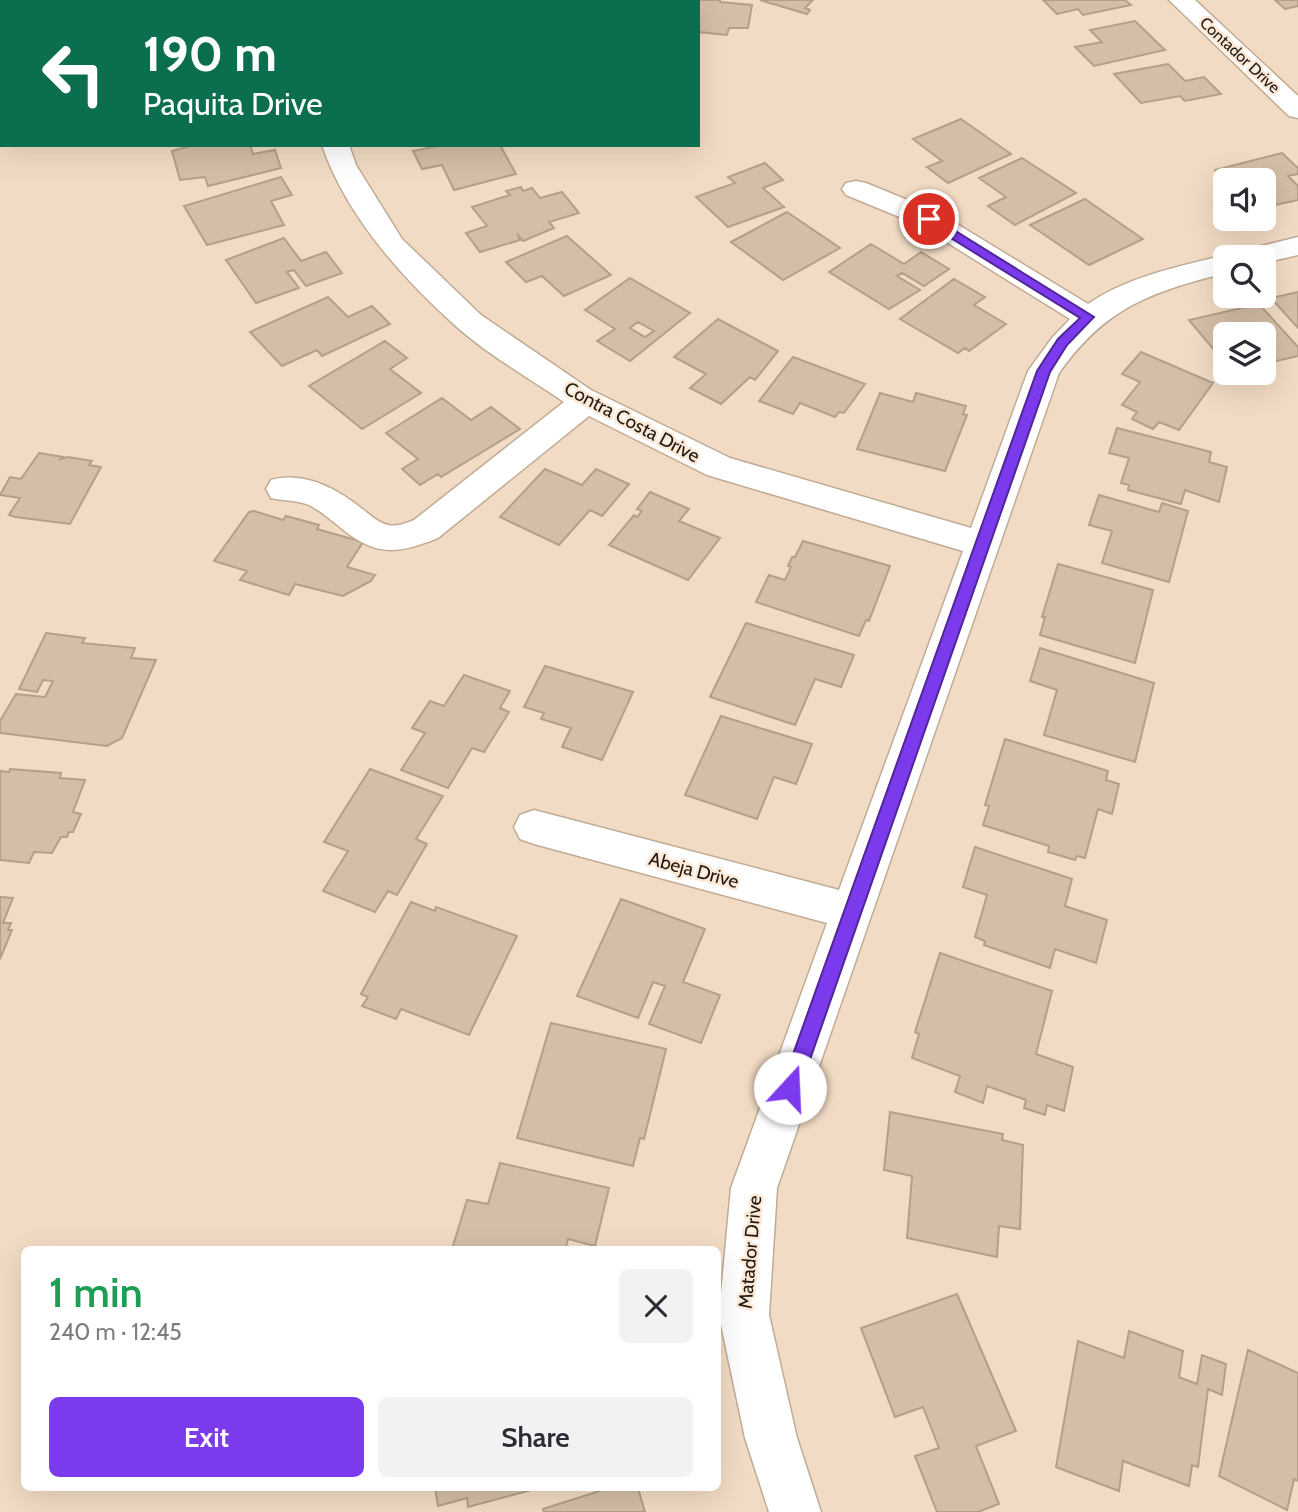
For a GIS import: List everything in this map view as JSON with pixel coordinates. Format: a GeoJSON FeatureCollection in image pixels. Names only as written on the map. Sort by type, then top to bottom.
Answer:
{"type":"FeatureCollection","features":[{"type":"Feature","properties":{"kind":"street","name":"Contador Drive"},"geometry":{"type":"LineString","coordinates":[[1181,0],[1298,110]]}},
{"type":"Feature","properties":{"kind":"street","name":"Contra Costa Drive"},"geometry":{"type":"LineString","coordinates":[[336,147],[342,165],[391,245],[470,322],[586,401],[719,467],[984,544]]}},
{"type":"Feature","properties":{"kind":"street"},"geometry":{"type":"LineString","coordinates":[[856,189],[929,219],[1088,317]]}},
{"type":"Feature","properties":{"kind":"street"},"geometry":{"type":"LineString","coordinates":[[1276,251],[1298,246]]}},
{"type":"Feature","properties":{"kind":"street","name":"Matador Drive"},"geometry":{"type":"LineString","coordinates":[[795,1512],[771,1438],[744,1315],[754,1188],[1044,371],[1063,342],[1088,317],[1124,294],[1213,267]]}},
{"type":"Feature","properties":{"kind":"street"},"geometry":{"type":"LineString","coordinates":[[283,489],[307,491],[324,498],[372,534],[390,540],[408,538],[426,528],[586,401]]}},
{"type":"Feature","properties":{"kind":"street","name":"Abeja Drive"},"geometry":{"type":"LineString","coordinates":[[534,827],[854,912]]}},
{"type":"Feature","properties":{"kind":"building"},"geometry":{"type":"Polygon","coordinates":[[[700,0],[752,5],[748,28],[729,28],[727,35],[700,32],[700,0]]]}},
{"type":"Feature","properties":{"kind":"building"},"geometry":{"type":"Polygon","coordinates":[[[760,0],[813,0],[805,8],[810,10],[807,14],[760,0]]]}},
{"type":"Feature","properties":{"kind":"building"},"geometry":{"type":"Polygon","coordinates":[[[1043,0],[1125,0],[1131,5],[1083,15],[1078,9],[1057,14],[1043,0]]]}},
{"type":"Feature","properties":{"kind":"building"},"geometry":{"type":"Polygon","coordinates":[[[1275,0],[1298,0],[1298,6],[1285,9],[1275,0]]]}},
{"type":"Feature","properties":{"kind":"building"},"geometry":{"type":"Polygon","coordinates":[[[1135,21],[1165,50],[1094,66],[1075,47],[1102,42],[1090,30],[1135,21]]]}},
{"type":"Feature","properties":{"kind":"building"},"geometry":{"type":"Polygon","coordinates":[[[1168,64],[1185,81],[1204,77],[1221,94],[1185,101],[1180,96],[1141,103],[1114,74],[1168,64]]]}},
{"type":"Feature","properties":{"kind":"building"},"geometry":{"type":"Polygon","coordinates":[[[961,119],[1011,154],[948,183],[927,167],[942,161],[913,139],[961,119]]]}},
{"type":"Feature","properties":{"kind":"building"},"geometry":{"type":"Polygon","coordinates":[[[187,147],[251,147],[253,154],[275,150],[281,168],[208,186],[205,177],[180,180],[172,151],[187,147]]]}},
{"type":"Feature","properties":{"kind":"building"},"geometry":{"type":"Polygon","coordinates":[[[433,147],[501,147],[516,174],[454,190],[442,165],[422,169],[413,151],[433,147]]]}},
{"type":"Feature","properties":{"kind":"building"},"geometry":{"type":"Polygon","coordinates":[[[1282,153],[1298,168],[1298,174],[1288,176],[1298,186],[1298,200],[1276,205],[1276,168],[1223,168],[1282,153]]]}},
{"type":"Feature","properties":{"kind":"building"},"geometry":{"type":"Polygon","coordinates":[[[1022,158],[1076,193],[1015,225],[988,206],[1006,197],[979,178],[1022,158]]]}},
{"type":"Feature","properties":{"kind":"building"},"geometry":{"type":"Polygon","coordinates":[[[765,163],[783,180],[763,188],[784,207],[728,227],[696,197],[735,183],[728,177],[765,163]]]}},
{"type":"Feature","properties":{"kind":"building"},"geometry":{"type":"Polygon","coordinates":[[[281,177],[292,195],[271,201],[284,225],[207,245],[184,206],[281,177]]]}},
{"type":"Feature","properties":{"kind":"building"},"geometry":{"type":"Polygon","coordinates":[[[521,187],[523,191],[532,188],[540,198],[562,192],[579,213],[549,222],[554,228],[523,241],[517,233],[520,240],[480,252],[466,233],[487,226],[472,207],[510,195],[506,191],[521,187]]]}},
{"type":"Feature","properties":{"kind":"building"},"geometry":{"type":"Polygon","coordinates":[[[1085,199],[1143,239],[1089,265],[1030,225],[1085,199]]]}},
{"type":"Feature","properties":{"kind":"building"},"geometry":{"type":"Polygon","coordinates":[[[787,212],[840,248],[783,280],[731,242],[787,212]]]}},
{"type":"Feature","properties":{"kind":"building"},"geometry":{"type":"Polygon","coordinates":[[[567,236],[611,275],[564,296],[542,276],[526,282],[506,262],[567,236]]]}},
{"type":"Feature","properties":{"kind":"building"},"geometry":{"type":"Polygon","coordinates":[[[284,238],[301,261],[326,252],[342,273],[306,286],[294,270],[287,272],[299,288],[256,303],[226,260],[284,238]]]}},
{"type":"Feature","properties":{"kind":"building"},"geometry":{"type":"Polygon","coordinates":[[[871,244],[904,264],[921,252],[949,269],[924,286],[902,273],[897,276],[920,290],[889,309],[829,272],[871,244]]]}},
{"type":"Feature","properties":{"kind":"building"},"geometry":{"type":"Polygon","coordinates":[[[630,278],[690,313],[630,361],[597,341],[615,329],[585,310],[630,278]],[[638,322],[630,328],[645,337],[654,331],[638,322]]]}},
{"type":"Feature","properties":{"kind":"building"},"geometry":{"type":"Polygon","coordinates":[[[954,279],[985,297],[974,305],[1006,324],[969,351],[965,348],[958,353],[900,319],[954,279]]]}},
{"type":"Feature","properties":{"kind":"building"},"geometry":{"type":"Polygon","coordinates":[[[1298,292],[1298,328],[1276,304],[1276,297],[1298,292]]]}},
{"type":"Feature","properties":{"kind":"building"},"geometry":{"type":"Polygon","coordinates":[[[328,297],[348,317],[372,306],[390,324],[322,356],[317,350],[282,366],[250,332],[328,297]]]}},
{"type":"Feature","properties":{"kind":"building"},"geometry":{"type":"Polygon","coordinates":[[[1242,308],[1263,308],[1275,322],[1213,322],[1213,349],[1189,320],[1242,308]]]}},
{"type":"Feature","properties":{"kind":"building"},"geometry":{"type":"Polygon","coordinates":[[[718,319],[778,351],[755,380],[750,377],[721,404],[690,388],[706,374],[674,357],[718,319]]]}},
{"type":"Feature","properties":{"kind":"building"},"geometry":{"type":"Polygon","coordinates":[[[1276,323],[1298,347],[1298,356],[1276,361],[1276,323]]]}},
{"type":"Feature","properties":{"kind":"building"},"geometry":{"type":"Polygon","coordinates":[[[385,341],[407,358],[390,369],[421,393],[362,429],[309,386],[385,341]]]}},
{"type":"Feature","properties":{"kind":"building"},"geometry":{"type":"Polygon","coordinates":[[[1141,352],[1213,383],[1179,430],[1159,422],[1153,429],[1132,419],[1137,412],[1122,405],[1140,382],[1122,374],[1141,352]]]}},
{"type":"Feature","properties":{"kind":"building"},"geometry":{"type":"Polygon","coordinates":[[[793,357],[865,384],[844,413],[839,412],[835,417],[800,403],[793,414],[759,401],[793,357]]]}},
{"type":"Feature","properties":{"kind":"building"},"geometry":{"type":"Polygon","coordinates":[[[880,393],[913,402],[916,393],[966,406],[963,414],[967,415],[945,471],[857,449],[880,393]]]}},
{"type":"Feature","properties":{"kind":"building"},"geometry":{"type":"Polygon","coordinates":[[[442,398],[471,420],[491,407],[520,429],[441,477],[438,474],[420,485],[402,469],[418,459],[386,433],[442,398]]]}},
{"type":"Feature","properties":{"kind":"building"},"geometry":{"type":"Polygon","coordinates":[[[1117,428],[1211,452],[1209,462],[1227,467],[1219,502],[1185,490],[1181,504],[1128,490],[1129,485],[1121,483],[1129,458],[1109,453],[1117,428]]]}},
{"type":"Feature","properties":{"kind":"building"},"geometry":{"type":"Polygon","coordinates":[[[39,453],[63,457],[61,459],[68,457],[92,461],[89,465],[101,467],[70,524],[9,515],[20,498],[0,495],[10,477],[21,479],[39,453]]]}},
{"type":"Feature","properties":{"kind":"building"},"geometry":{"type":"Polygon","coordinates":[[[545,469],[582,485],[596,469],[629,484],[602,516],[590,510],[559,545],[500,517],[545,469]]]}},
{"type":"Feature","properties":{"kind":"building"},"geometry":{"type":"Polygon","coordinates":[[[650,492],[689,509],[679,521],[720,538],[688,580],[609,545],[634,515],[637,517],[642,511],[637,509],[650,492]]]}},
{"type":"Feature","properties":{"kind":"building"},"geometry":{"type":"Polygon","coordinates":[[[1099,495],[1159,512],[1162,503],[1188,511],[1169,582],[1102,563],[1112,531],[1089,525],[1099,495]]]}},
{"type":"Feature","properties":{"kind":"building"},"geometry":{"type":"Polygon","coordinates":[[[254,511],[283,520],[286,516],[319,525],[317,529],[363,542],[347,567],[375,575],[371,581],[343,596],[295,584],[289,595],[240,580],[247,571],[214,561],[249,512],[254,511]]]}},
{"type":"Feature","properties":{"kind":"building"},"geometry":{"type":"Polygon","coordinates":[[[803,541],[890,566],[869,621],[866,620],[859,636],[756,602],[769,575],[785,580],[792,557],[795,557],[803,541]]]}},
{"type":"Feature","properties":{"kind":"building"},"geometry":{"type":"Polygon","coordinates":[[[1058,564],[1153,590],[1135,663],[1040,635],[1045,617],[1042,617],[1058,564]]]}},
{"type":"Feature","properties":{"kind":"building"},"geometry":{"type":"Polygon","coordinates":[[[746,623],[854,655],[841,687],[815,679],[795,725],[710,697],[746,623]]]}},
{"type":"Feature","properties":{"kind":"building"},"geometry":{"type":"Polygon","coordinates":[[[46,633],[85,638],[82,643],[135,648],[131,658],[156,660],[122,738],[107,746],[0,733],[0,721],[16,694],[45,697],[53,681],[43,680],[37,692],[19,689],[46,633]]]}},
{"type":"Feature","properties":{"kind":"building"},"geometry":{"type":"Polygon","coordinates":[[[1040,648],[1154,683],[1135,762],[1044,735],[1057,690],[1030,681],[1040,648]]]}},
{"type":"Feature","properties":{"kind":"building"},"geometry":{"type":"Polygon","coordinates":[[[545,666],[633,692],[602,760],[562,747],[571,728],[541,719],[544,713],[524,707],[545,666]]]}},
{"type":"Feature","properties":{"kind":"building"},"geometry":{"type":"Polygon","coordinates":[[[464,675],[510,691],[500,708],[509,712],[484,752],[472,748],[448,788],[401,770],[425,733],[412,728],[430,701],[444,706],[464,675]]]}},
{"type":"Feature","properties":{"kind":"building"},"geometry":{"type":"Polygon","coordinates":[[[721,716],[812,744],[796,784],[774,777],[757,819],[685,795],[721,716]]]}},
{"type":"Feature","properties":{"kind":"building"},"geometry":{"type":"Polygon","coordinates":[[[1005,739],[1108,771],[1106,780],[1119,784],[1112,814],[1098,809],[1085,858],[1077,856],[1075,860],[1048,852],[1049,846],[983,825],[989,806],[985,805],[1005,739]]]}},
{"type":"Feature","properties":{"kind":"building"},"geometry":{"type":"Polygon","coordinates":[[[10,769],[61,773],[60,778],[85,780],[73,812],[81,814],[73,832],[69,832],[67,837],[61,837],[52,853],[34,852],[29,863],[0,860],[0,771],[9,772],[10,769]]]}},
{"type":"Feature","properties":{"kind":"building"},"geometry":{"type":"Polygon","coordinates":[[[370,769],[443,796],[416,839],[427,844],[397,895],[388,891],[375,912],[323,891],[348,851],[324,842],[370,769]]]}},
{"type":"Feature","properties":{"kind":"building"},"geometry":{"type":"Polygon","coordinates":[[[975,847],[1072,879],[1065,906],[1107,920],[1096,963],[1055,949],[1050,968],[984,945],[985,941],[975,937],[987,895],[963,887],[975,847]]]}},
{"type":"Feature","properties":{"kind":"building"},"geometry":{"type":"Polygon","coordinates":[[[0,897],[13,898],[3,923],[11,923],[8,930],[12,930],[0,959],[0,897]]]}},
{"type":"Feature","properties":{"kind":"building"},"geometry":{"type":"Polygon","coordinates":[[[621,899],[705,929],[683,982],[720,995],[701,1043],[649,1024],[665,986],[653,982],[638,1018],[577,996],[621,899]]]}},
{"type":"Feature","properties":{"kind":"building"},"geometry":{"type":"Polygon","coordinates":[[[411,902],[435,911],[436,907],[517,936],[469,1035],[401,1009],[396,1019],[362,1006],[368,997],[361,994],[411,902]]]}},
{"type":"Feature","properties":{"kind":"building"},"geometry":{"type":"Polygon","coordinates":[[[940,953],[1052,991],[1036,1054],[1073,1067],[1064,1111],[1047,1105],[1045,1115],[1024,1108],[1026,1100],[987,1086],[983,1103],[955,1092],[960,1076],[912,1058],[919,1034],[915,1032],[940,953]]]}},
{"type":"Feature","properties":{"kind":"building"},"geometry":{"type":"Polygon","coordinates":[[[551,1023],[666,1049],[644,1139],[640,1138],[633,1166],[517,1138],[551,1023]]]}},
{"type":"Feature","properties":{"kind":"building"},"geometry":{"type":"Polygon","coordinates":[[[890,1112],[1003,1134],[1002,1140],[1023,1145],[1020,1229],[999,1226],[997,1257],[907,1238],[912,1176],[884,1170],[890,1112]]]}},
{"type":"Feature","properties":{"kind":"building"},"geometry":{"type":"Polygon","coordinates":[[[500,1163],[609,1188],[595,1246],[568,1239],[566,1246],[453,1246],[467,1200],[488,1204],[500,1163]]]}},
{"type":"Feature","properties":{"kind":"building"},"geometry":{"type":"Polygon","coordinates":[[[957,1294],[1016,1431],[976,1446],[999,1504],[978,1512],[937,1512],[915,1456],[939,1448],[923,1407],[895,1417],[861,1328],[957,1294]]]}},
{"type":"Feature","properties":{"kind":"building"},"geometry":{"type":"Polygon","coordinates":[[[1129,1331],[1183,1351],[1179,1377],[1197,1384],[1202,1355],[1226,1364],[1222,1395],[1208,1389],[1198,1467],[1192,1465],[1189,1486],[1123,1461],[1119,1491],[1056,1467],[1078,1341],[1124,1358],[1129,1331]]]}},
{"type":"Feature","properties":{"kind":"building"},"geometry":{"type":"Polygon","coordinates":[[[1248,1350],[1298,1373],[1298,1481],[1294,1479],[1287,1510],[1219,1476],[1248,1350]]]}},
{"type":"Feature","properties":{"kind":"building"},"geometry":{"type":"Polygon","coordinates":[[[436,1491],[528,1491],[468,1507],[467,1498],[438,1506],[436,1491]]]}},
{"type":"Feature","properties":{"kind":"building"},"geometry":{"type":"Polygon","coordinates":[[[600,1491],[639,1491],[645,1512],[544,1512],[543,1509],[600,1491]]]}},
{"type":"Feature","properties":{"kind":"route"},"geometry":{"type":"LineString","coordinates":[[790,1088],[1044,371],[1063,342],[1088,317],[929,219]]}}]}
